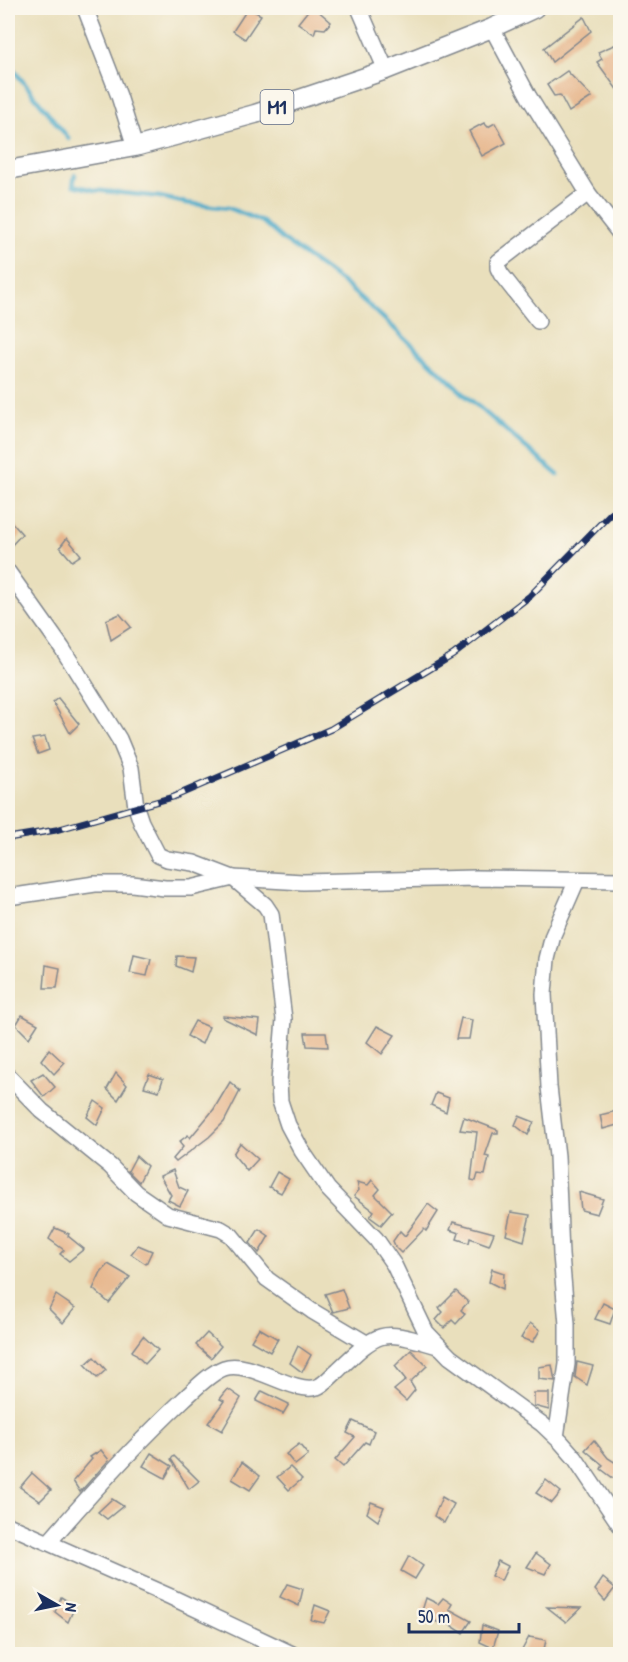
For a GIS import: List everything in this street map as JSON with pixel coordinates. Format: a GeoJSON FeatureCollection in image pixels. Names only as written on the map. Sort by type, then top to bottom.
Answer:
{"type":"FeatureCollection","features":[{"type":"Feature","properties":{"kind":"main road","name":"M1"},"geometry":{"type":"LineString","coordinates":[[8,170],[135,147],[255,114],[387,70],[492,28],[535,8]]}},
{"type":"Feature","properties":{"kind":"street"},"geometry":{"type":"LineString","coordinates":[[85,8],[119,96],[135,147]]}},
{"type":"Feature","properties":{"kind":"street"},"geometry":{"type":"LineString","coordinates":[[359,8],[387,70]]}},
{"type":"Feature","properties":{"kind":"street"},"geometry":{"type":"LineString","coordinates":[[492,28],[529,97],[588,193],[621,234]]}},
{"type":"Feature","properties":{"kind":"street"},"geometry":{"type":"LineString","coordinates":[[538,321],[501,274],[498,262],[588,193]]}},
{"type":"Feature","properties":{"kind":"street"},"geometry":{"type":"LineString","coordinates":[[8,572],[62,648],[119,739],[131,768],[136,807],[141,822],[158,855],[194,863],[233,878],[265,905],[271,914],[284,1019],[279,1082],[280,1101],[288,1125],[302,1151],[328,1189],[376,1239],[394,1265],[426,1332],[450,1357],[542,1424],[556,1437],[575,1458],[621,1525]]}},
{"type":"Feature","properties":{"kind":"street"},"geometry":{"type":"LineString","coordinates":[[8,897],[95,884],[190,888],[233,878],[303,882],[476,878],[621,880]]}},
{"type":"Feature","properties":{"kind":"street"},"geometry":{"type":"LineString","coordinates":[[556,1437],[567,1364],[567,1324],[544,994],[547,959],[554,935],[577,880]]}},
{"type":"Feature","properties":{"kind":"street"},"geometry":{"type":"LineString","coordinates":[[8,1076],[56,1123],[110,1166],[136,1193],[168,1215],[221,1229],[231,1235],[267,1279],[312,1311],[366,1343]]}},
{"type":"Feature","properties":{"kind":"street"},"geometry":{"type":"LineString","coordinates":[[49,1542],[126,1456],[171,1411],[224,1368],[236,1367],[306,1389],[318,1387],[366,1343],[377,1336],[387,1334],[401,1336],[438,1346]]}},
{"type":"Feature","properties":{"kind":"street"},"geometry":{"type":"LineString","coordinates":[[8,1525],[49,1542],[270,1650],[292,1654]]}},
{"type":"Feature","properties":{"kind":"building"},"geometry":{"type":"Polygon","coordinates":[[[248,8],[261,15],[245,39],[233,31],[248,8]]]}},
{"type":"Feature","properties":{"kind":"building"},"geometry":{"type":"Polygon","coordinates":[[[310,8],[315,8],[331,22],[325,29],[316,28],[314,34],[298,23],[310,8]]]}},
{"type":"Feature","properties":{"kind":"building"},"geometry":{"type":"Polygon","coordinates":[[[584,17],[591,31],[552,62],[544,48],[584,17]]]}},
{"type":"Feature","properties":{"kind":"building"},"geometry":{"type":"Polygon","coordinates":[[[614,45],[621,55],[621,95],[597,62],[602,59],[598,52],[614,45]]]}},
{"type":"Feature","properties":{"kind":"building"},"geometry":{"type":"Polygon","coordinates":[[[567,71],[592,97],[569,112],[560,95],[554,96],[547,85],[567,71]]]}},
{"type":"Feature","properties":{"kind":"building"},"geometry":{"type":"Polygon","coordinates":[[[484,123],[488,127],[495,123],[506,143],[482,156],[469,131],[484,123]]]}},
{"type":"Feature","properties":{"kind":"building"},"geometry":{"type":"Polygon","coordinates":[[[8,518],[22,534],[8,549],[8,518]]]}},
{"type":"Feature","properties":{"kind":"building"},"geometry":{"type":"Polygon","coordinates":[[[67,538],[81,555],[72,561],[60,547],[67,538]]]}},
{"type":"Feature","properties":{"kind":"building"},"geometry":{"type":"Polygon","coordinates":[[[120,614],[131,627],[111,640],[106,620],[120,614]]]}},
{"type":"Feature","properties":{"kind":"building"},"geometry":{"type":"Polygon","coordinates":[[[58,698],[79,724],[70,733],[53,702],[58,698]]]}},
{"type":"Feature","properties":{"kind":"building"},"geometry":{"type":"Polygon","coordinates":[[[45,737],[49,750],[38,754],[32,739],[45,737]]]}},
{"type":"Feature","properties":{"kind":"building"},"geometry":{"type":"Polygon","coordinates":[[[134,955],[151,959],[147,976],[130,973],[134,955]]]}},
{"type":"Feature","properties":{"kind":"building"},"geometry":{"type":"Polygon","coordinates":[[[177,956],[194,957],[191,972],[176,966],[177,956]]]}},
{"type":"Feature","properties":{"kind":"building"},"geometry":{"type":"Polygon","coordinates":[[[46,965],[60,968],[57,988],[44,988],[46,965]]]}},
{"type":"Feature","properties":{"kind":"building"},"geometry":{"type":"Polygon","coordinates":[[[22,1015],[38,1024],[29,1038],[16,1025],[22,1015]]]}},
{"type":"Feature","properties":{"kind":"building"},"geometry":{"type":"Polygon","coordinates":[[[223,1016],[260,1020],[258,1035],[223,1018],[223,1016]]]}},
{"type":"Feature","properties":{"kind":"building"},"geometry":{"type":"Polygon","coordinates":[[[461,1018],[472,1020],[469,1039],[456,1039],[461,1018]]]}},
{"type":"Feature","properties":{"kind":"building"},"geometry":{"type":"Polygon","coordinates":[[[195,1021],[209,1027],[202,1044],[187,1036],[195,1021]]]}},
{"type":"Feature","properties":{"kind":"building"},"geometry":{"type":"Polygon","coordinates":[[[377,1026],[395,1035],[382,1054],[367,1042],[377,1026]]]}},
{"type":"Feature","properties":{"kind":"building"},"geometry":{"type":"Polygon","coordinates":[[[305,1033],[326,1033],[328,1047],[307,1046],[305,1033]]]}},
{"type":"Feature","properties":{"kind":"building"},"geometry":{"type":"Polygon","coordinates":[[[49,1049],[64,1063],[54,1074],[41,1060],[49,1049]]]}},
{"type":"Feature","properties":{"kind":"building"},"geometry":{"type":"Polygon","coordinates":[[[43,1073],[55,1087],[44,1097],[31,1080],[43,1073]]]}},
{"type":"Feature","properties":{"kind":"building"},"geometry":{"type":"Polygon","coordinates":[[[116,1073],[127,1085],[118,1100],[107,1089],[116,1073]]]}},
{"type":"Feature","properties":{"kind":"building"},"geometry":{"type":"Polygon","coordinates":[[[149,1074],[163,1079],[159,1091],[144,1087],[149,1074]]]}},
{"type":"Feature","properties":{"kind":"building"},"geometry":{"type":"Polygon","coordinates":[[[230,1082],[240,1091],[224,1122],[209,1137],[176,1162],[173,1159],[183,1147],[179,1142],[188,1135],[190,1138],[214,1109],[230,1082]]]}},
{"type":"Feature","properties":{"kind":"building"},"geometry":{"type":"Polygon","coordinates":[[[436,1093],[449,1098],[446,1112],[431,1105],[436,1093]]]}},
{"type":"Feature","properties":{"kind":"building"},"geometry":{"type":"Polygon","coordinates":[[[95,1101],[105,1108],[97,1125],[87,1117],[95,1101]]]}},
{"type":"Feature","properties":{"kind":"building"},"geometry":{"type":"Polygon","coordinates":[[[621,1110],[621,1124],[603,1129],[600,1115],[621,1110]]]}},
{"type":"Feature","properties":{"kind":"building"},"geometry":{"type":"Polygon","coordinates":[[[519,1116],[534,1122],[528,1135],[515,1125],[519,1116]]]}},
{"type":"Feature","properties":{"kind":"building"},"geometry":{"type":"Polygon","coordinates":[[[464,1117],[498,1130],[498,1133],[493,1133],[485,1156],[489,1157],[485,1175],[478,1174],[476,1181],[471,1180],[477,1132],[460,1130],[464,1117]]]}},
{"type":"Feature","properties":{"kind":"building"},"geometry":{"type":"Polygon","coordinates":[[[240,1143],[258,1159],[247,1171],[233,1154],[240,1143]]]}},
{"type":"Feature","properties":{"kind":"building"},"geometry":{"type":"Polygon","coordinates":[[[136,1156],[147,1166],[139,1182],[128,1171],[136,1156]]]}},
{"type":"Feature","properties":{"kind":"building"},"geometry":{"type":"Polygon","coordinates":[[[173,1170],[179,1187],[188,1191],[180,1206],[168,1200],[171,1195],[160,1176],[173,1170]]]}},
{"type":"Feature","properties":{"kind":"building"},"geometry":{"type":"Polygon","coordinates":[[[277,1172],[289,1179],[281,1193],[269,1187],[277,1172]]]}},
{"type":"Feature","properties":{"kind":"building"},"geometry":{"type":"Polygon","coordinates":[[[372,1180],[380,1189],[375,1195],[392,1212],[381,1225],[370,1217],[374,1211],[354,1196],[359,1190],[357,1182],[368,1185],[372,1180]]]}},
{"type":"Feature","properties":{"kind":"building"},"geometry":{"type":"Polygon","coordinates":[[[579,1192],[603,1199],[597,1214],[581,1210],[579,1192]]]}},
{"type":"Feature","properties":{"kind":"building"},"geometry":{"type":"Polygon","coordinates":[[[428,1204],[438,1212],[426,1231],[424,1229],[401,1253],[393,1241],[400,1231],[405,1236],[428,1204]]]}},
{"type":"Feature","properties":{"kind":"building"},"geometry":{"type":"Polygon","coordinates":[[[511,1212],[530,1215],[524,1241],[506,1235],[511,1212]]]}},
{"type":"Feature","properties":{"kind":"building"},"geometry":{"type":"Polygon","coordinates":[[[453,1222],[494,1233],[489,1245],[470,1238],[469,1243],[457,1239],[459,1233],[450,1230],[453,1222]]]}},
{"type":"Feature","properties":{"kind":"building"},"geometry":{"type":"Polygon","coordinates":[[[55,1228],[69,1234],[68,1236],[84,1249],[69,1261],[60,1254],[64,1250],[49,1239],[55,1228]]]}},
{"type":"Feature","properties":{"kind":"building"},"geometry":{"type":"Polygon","coordinates":[[[259,1229],[269,1236],[259,1253],[250,1243],[259,1229]]]}},
{"type":"Feature","properties":{"kind":"building"},"geometry":{"type":"Polygon","coordinates":[[[138,1245],[152,1251],[146,1264],[131,1254],[138,1245]]]}},
{"type":"Feature","properties":{"kind":"building"},"geometry":{"type":"Polygon","coordinates":[[[108,1264],[130,1277],[109,1303],[93,1289],[101,1272],[108,1264]]]}},
{"type":"Feature","properties":{"kind":"building"},"geometry":{"type":"Polygon","coordinates":[[[492,1269],[504,1273],[503,1289],[489,1282],[492,1269]]]}},
{"type":"Feature","properties":{"kind":"building"},"geometry":{"type":"Polygon","coordinates":[[[342,1289],[349,1308],[333,1312],[325,1294],[342,1289]]]}},
{"type":"Feature","properties":{"kind":"building"},"geometry":{"type":"Polygon","coordinates":[[[456,1291],[468,1302],[461,1310],[465,1314],[456,1324],[452,1320],[444,1328],[436,1320],[443,1312],[439,1308],[456,1291]]]}},
{"type":"Feature","properties":{"kind":"building"},"geometry":{"type":"Polygon","coordinates":[[[56,1295],[75,1308],[63,1323],[49,1309],[56,1295]]]}},
{"type":"Feature","properties":{"kind":"building"},"geometry":{"type":"Polygon","coordinates":[[[603,1303],[615,1309],[610,1324],[595,1319],[603,1303]]]}},
{"type":"Feature","properties":{"kind":"building"},"geometry":{"type":"Polygon","coordinates":[[[530,1323],[540,1330],[533,1342],[521,1338],[530,1323]]]}},
{"type":"Feature","properties":{"kind":"building"},"geometry":{"type":"Polygon","coordinates":[[[259,1328],[278,1339],[270,1352],[251,1341],[259,1328]]]}},
{"type":"Feature","properties":{"kind":"building"},"geometry":{"type":"Polygon","coordinates":[[[207,1333],[221,1346],[211,1358],[196,1345],[207,1333]]]}},
{"type":"Feature","properties":{"kind":"building"},"geometry":{"type":"Polygon","coordinates":[[[143,1336],[158,1350],[145,1364],[132,1351],[143,1336]]]}},
{"type":"Feature","properties":{"kind":"building"},"geometry":{"type":"Polygon","coordinates":[[[298,1346],[311,1355],[302,1372],[290,1363],[298,1346]]]}},
{"type":"Feature","properties":{"kind":"building"},"geometry":{"type":"Polygon","coordinates":[[[411,1350],[427,1366],[410,1382],[415,1390],[406,1401],[394,1390],[406,1380],[395,1366],[411,1350]]]}},
{"type":"Feature","properties":{"kind":"building"},"geometry":{"type":"Polygon","coordinates":[[[94,1357],[106,1370],[97,1378],[85,1365],[94,1357]]]}},
{"type":"Feature","properties":{"kind":"building"},"geometry":{"type":"Polygon","coordinates":[[[577,1362],[593,1366],[587,1385],[575,1377],[577,1362]]]}},
{"type":"Feature","properties":{"kind":"building"},"geometry":{"type":"Polygon","coordinates":[[[552,1365],[555,1381],[539,1379],[539,1367],[552,1365]]]}},
{"type":"Feature","properties":{"kind":"building"},"geometry":{"type":"Polygon","coordinates":[[[228,1389],[241,1398],[222,1431],[208,1423],[224,1401],[220,1399],[228,1389]]]}},
{"type":"Feature","properties":{"kind":"building"},"geometry":{"type":"Polygon","coordinates":[[[262,1391],[289,1404],[283,1414],[256,1401],[262,1391]]]}},
{"type":"Feature","properties":{"kind":"building"},"geometry":{"type":"Polygon","coordinates":[[[534,1393],[549,1393],[549,1410],[534,1406],[534,1393]]]}},
{"type":"Feature","properties":{"kind":"building"},"geometry":{"type":"Polygon","coordinates":[[[353,1421],[374,1431],[369,1444],[365,1442],[343,1467],[335,1460],[355,1437],[347,1433],[353,1421]]]}},
{"type":"Feature","properties":{"kind":"building"},"geometry":{"type":"Polygon","coordinates":[[[594,1440],[608,1458],[621,1466],[620,1472],[613,1478],[601,1469],[603,1465],[585,1450],[594,1440]]]}},
{"type":"Feature","properties":{"kind":"building"},"geometry":{"type":"Polygon","coordinates":[[[299,1444],[308,1455],[295,1465],[286,1454],[299,1444]]]}},
{"type":"Feature","properties":{"kind":"building"},"geometry":{"type":"Polygon","coordinates":[[[101,1450],[109,1460],[80,1492],[73,1481],[92,1459],[90,1457],[101,1450]]]}},
{"type":"Feature","properties":{"kind":"building"},"geometry":{"type":"Polygon","coordinates":[[[151,1453],[172,1466],[165,1478],[143,1466],[151,1453]]]}},
{"type":"Feature","properties":{"kind":"building"},"geometry":{"type":"Polygon","coordinates":[[[174,1456],[199,1481],[189,1489],[171,1459],[174,1456]]]}},
{"type":"Feature","properties":{"kind":"building"},"geometry":{"type":"Polygon","coordinates":[[[242,1462],[260,1476],[250,1490],[232,1479],[242,1462]]]}},
{"type":"Feature","properties":{"kind":"building"},"geometry":{"type":"Polygon","coordinates":[[[290,1467],[302,1479],[289,1490],[277,1477],[290,1467]]]}},
{"type":"Feature","properties":{"kind":"building"},"geometry":{"type":"Polygon","coordinates":[[[32,1473],[51,1490],[40,1501],[20,1487],[32,1473]]]}},
{"type":"Feature","properties":{"kind":"building"},"geometry":{"type":"Polygon","coordinates":[[[546,1480],[561,1492],[552,1503],[536,1493],[546,1480]]]}},
{"type":"Feature","properties":{"kind":"building"},"geometry":{"type":"Polygon","coordinates":[[[442,1497],[454,1504],[444,1523],[434,1516],[442,1497]]]}},
{"type":"Feature","properties":{"kind":"building"},"geometry":{"type":"Polygon","coordinates":[[[112,1499],[123,1506],[107,1519],[98,1512],[112,1499]]]}},
{"type":"Feature","properties":{"kind":"building"},"geometry":{"type":"Polygon","coordinates":[[[371,1502],[384,1507],[378,1521],[367,1513],[371,1502]]]}},
{"type":"Feature","properties":{"kind":"building"},"geometry":{"type":"Polygon","coordinates":[[[536,1553],[551,1564],[545,1574],[527,1567],[536,1553]]]}},
{"type":"Feature","properties":{"kind":"building"},"geometry":{"type":"Polygon","coordinates":[[[409,1556],[423,1566],[415,1579],[401,1571],[409,1556]]]}},
{"type":"Feature","properties":{"kind":"building"},"geometry":{"type":"Polygon","coordinates":[[[498,1561],[508,1566],[501,1581],[491,1576],[498,1561]]]}},
{"type":"Feature","properties":{"kind":"building"},"geometry":{"type":"Polygon","coordinates":[[[603,1578],[615,1588],[605,1601],[595,1590],[603,1578]]]}},
{"type":"Feature","properties":{"kind":"building"},"geometry":{"type":"Polygon","coordinates":[[[287,1584],[303,1589],[299,1606],[280,1597],[287,1584]]]}},
{"type":"Feature","properties":{"kind":"building"},"geometry":{"type":"Polygon","coordinates":[[[61,1597],[75,1606],[68,1622],[55,1612],[61,1597]]]}},
{"type":"Feature","properties":{"kind":"building"},"geometry":{"type":"Polygon","coordinates":[[[426,1598],[438,1604],[443,1598],[452,1604],[449,1609],[471,1621],[463,1633],[443,1620],[441,1624],[421,1614],[426,1598]]]}},
{"type":"Feature","properties":{"kind":"building"},"geometry":{"type":"Polygon","coordinates":[[[315,1605],[330,1611],[324,1623],[311,1620],[315,1605]]]}},
{"type":"Feature","properties":{"kind":"building"},"geometry":{"type":"Polygon","coordinates":[[[547,1607],[581,1608],[566,1622],[547,1607]]]}},
{"type":"Feature","properties":{"kind":"building"},"geometry":{"type":"Polygon","coordinates":[[[482,1625],[498,1631],[493,1648],[480,1642],[482,1625]]]}},
{"type":"Feature","properties":{"kind":"building"},"geometry":{"type":"Polygon","coordinates":[[[529,1637],[546,1640],[543,1654],[520,1654],[529,1637]]]}},
{"type":"Feature","properties":{"kind":"waterway"},"geometry":{"type":"LineString","coordinates":[[8,63],[69,139]]}},
{"type":"Feature","properties":{"kind":"waterway"},"geometry":{"type":"LineString","coordinates":[[75,175],[73,185],[94,190],[229,208],[263,222],[282,239],[342,282],[466,396],[558,475]]}},
{"type":"Feature","properties":{"kind":"railway"},"geometry":{"type":"LineString","coordinates":[[8,838],[56,830],[173,797],[331,729],[453,655],[530,596],[620,504]]}}]}
